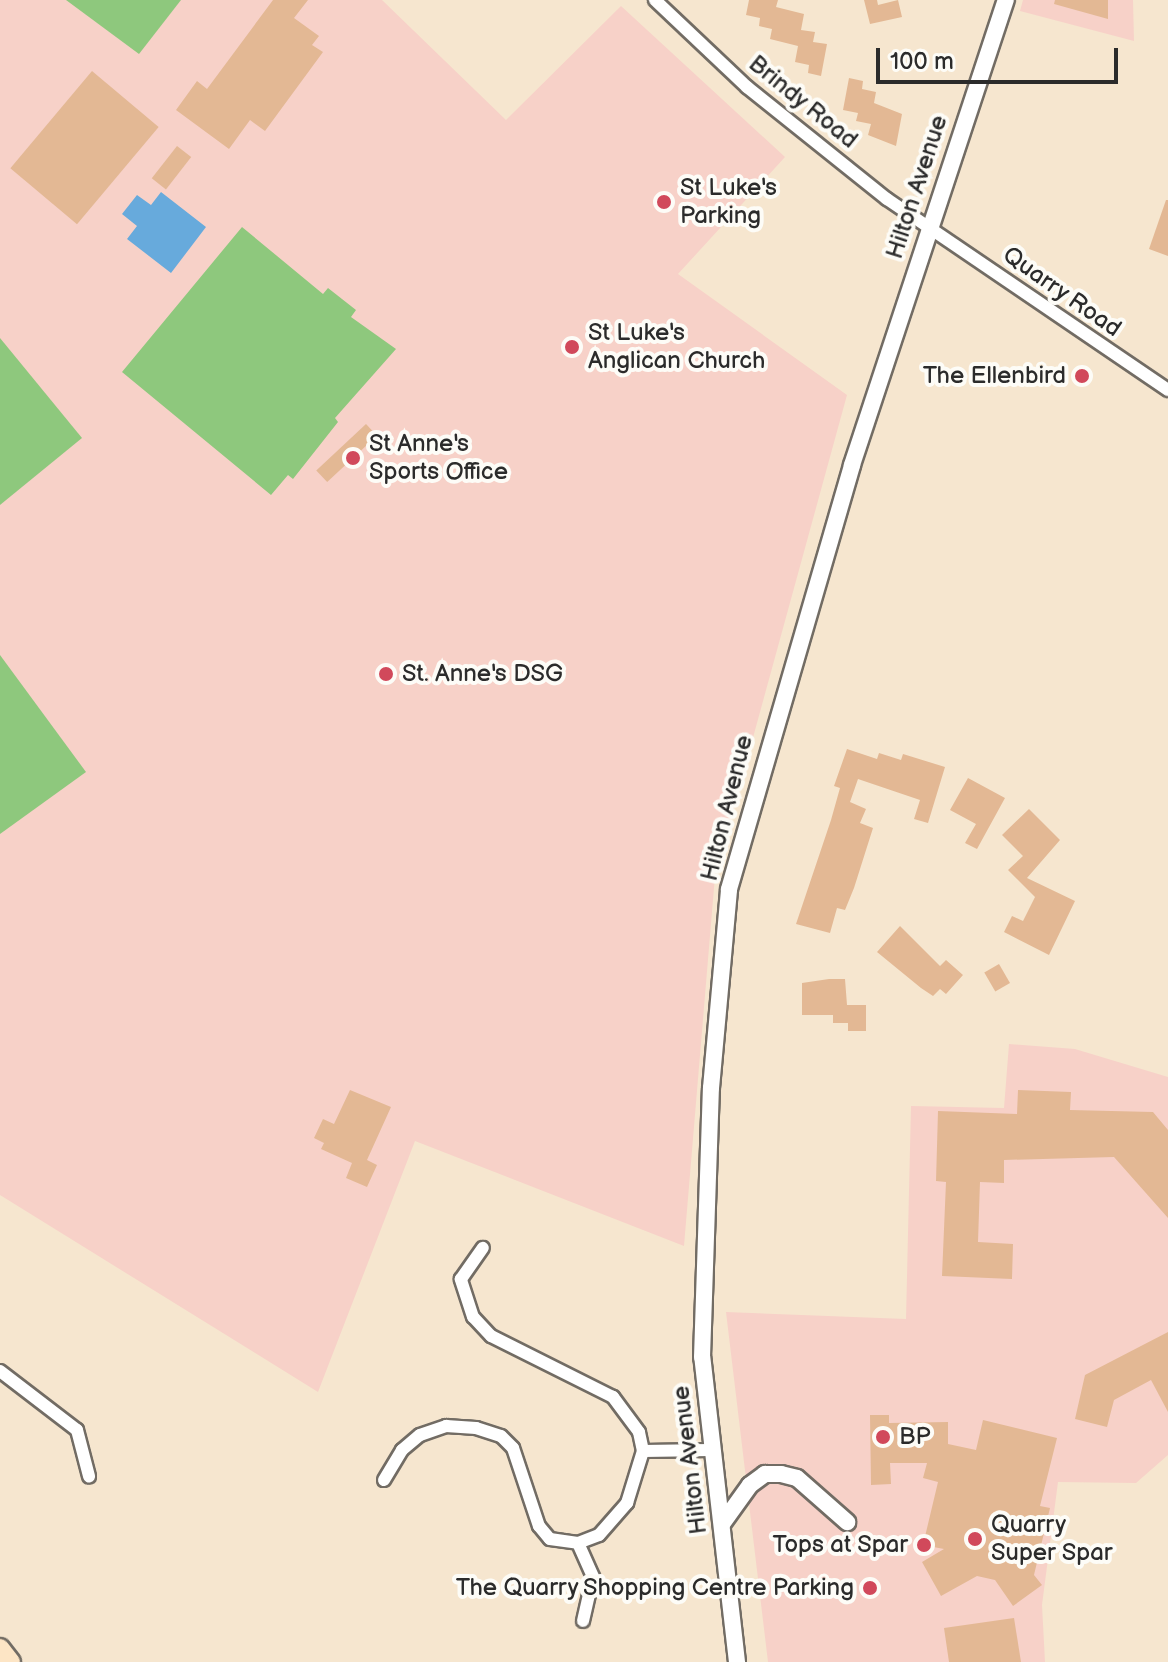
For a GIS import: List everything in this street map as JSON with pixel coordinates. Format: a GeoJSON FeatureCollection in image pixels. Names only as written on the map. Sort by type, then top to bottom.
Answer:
{"type":"FeatureCollection","features":[{"type":"Feature","properties":{"kind":"main road"},"geometry":{"type":"LineString","coordinates":[[0,1648],[11,1662]]}},
{"type":"Feature","properties":{"kind":"street","name":"Brindy Road"},"geometry":{"type":"LineString","coordinates":[[655,0],[747,87],[929,230]]}},
{"type":"Feature","properties":{"kind":"street","name":"Hilton Avenue"},"geometry":{"type":"LineString","coordinates":[[737,1662],[722,1524],[710,1450],[702,1357],[705,1191],[729,889],[771,731],[929,230],[1006,0]]}},
{"type":"Feature","properties":{"kind":"street","name":"Quarry Road"},"geometry":{"type":"LineString","coordinates":[[929,230],[1168,390]]}},
{"type":"Feature","properties":{"kind":"street"},"geometry":{"type":"LineString","coordinates":[[384,1480],[402,1450],[420,1435],[446,1426],[488,1432],[513,1448],[539,1526],[550,1539],[578,1543],[599,1535],[627,1503],[643,1451],[639,1432],[613,1397],[491,1336],[473,1317],[461,1279],[483,1248]]}},
{"type":"Feature","properties":{"kind":"street"},"geometry":{"type":"LineString","coordinates":[[0,1371],[77,1430],[89,1476]]}},
{"type":"Feature","properties":{"kind":"street"},"geometry":{"type":"LineString","coordinates":[[643,1451],[710,1450]]}},
{"type":"Feature","properties":{"kind":"street"},"geometry":{"type":"LineString","coordinates":[[722,1524],[750,1485],[765,1474],[797,1478],[847,1522]]}},
{"type":"Feature","properties":{"kind":"street"},"geometry":{"type":"LineString","coordinates":[[578,1543],[593,1577],[583,1621]]}},
{"type":"Feature","properties":{"kind":"shaded area","name":"St. Anne's DSG"},"geometry":{"type":"Polygon","coordinates":[[[0,0],[382,0],[506,120],[621,6],[785,157],[678,274],[847,395],[715,876],[684,1246],[415,1141],[318,1392],[0,1195],[0,0]]]}},
{"type":"Feature","properties":{"kind":"shaded area"},"geometry":{"type":"Polygon","coordinates":[[[1023,0],[1133,0],[1134,41],[1020,11],[1023,0]]]}},
{"type":"Feature","properties":{"kind":"shaded area"},"geometry":{"type":"Polygon","coordinates":[[[1009,1044],[1075,1049],[1168,1077],[1168,1455],[1136,1483],[1058,1482],[1042,1605],[1045,1662],[768,1662],[726,1312],[906,1319],[911,1106],[1004,1108],[1009,1044]]]}},
{"type":"Feature","properties":{"kind":"green space"},"geometry":{"type":"Polygon","coordinates":[[[66,0],[181,0],[139,54],[66,0]]]}},
{"type":"Feature","properties":{"kind":"green space"},"geometry":{"type":"Polygon","coordinates":[[[242,227],[323,294],[328,288],[356,310],[351,317],[396,349],[335,418],[338,422],[293,479],[288,475],[271,495],[122,372],[242,227]]]}},
{"type":"Feature","properties":{"kind":"green space"},"geometry":{"type":"Polygon","coordinates":[[[0,338],[82,438],[0,505],[0,338]]]}},
{"type":"Feature","properties":{"kind":"green space"},"geometry":{"type":"Polygon","coordinates":[[[0,655],[86,772],[0,834],[0,655]]]}},
{"type":"Feature","properties":{"kind":"water"},"geometry":{"type":"Polygon","coordinates":[[[161,192],[206,227],[171,273],[127,239],[137,226],[122,214],[137,195],[151,205],[161,192]]]}},
{"type":"Feature","properties":{"kind":"building"},"geometry":{"type":"Polygon","coordinates":[[[273,0],[308,0],[294,18],[319,36],[312,45],[323,52],[265,131],[250,120],[229,149],[176,110],[197,81],[207,89],[273,0]]]}},
{"type":"Feature","properties":{"kind":"building"},"geometry":{"type":"Polygon","coordinates":[[[749,0],[778,0],[776,7],[804,14],[801,30],[815,32],[813,42],[827,44],[821,76],[808,73],[809,65],[795,62],[798,46],[770,39],[772,29],[759,26],[760,18],[746,15],[749,0]]]}},
{"type":"Feature","properties":{"kind":"building"},"geometry":{"type":"Polygon","coordinates":[[[864,0],[877,0],[878,5],[898,0],[902,17],[870,24],[864,0]]]}},
{"type":"Feature","properties":{"kind":"building"},"geometry":{"type":"Polygon","coordinates":[[[1055,0],[1108,0],[1108,19],[1054,4],[1055,0]]]}},
{"type":"Feature","properties":{"kind":"building"},"geometry":{"type":"Polygon","coordinates":[[[92,71],[159,127],[77,224],[10,168],[92,71]]]}},
{"type":"Feature","properties":{"kind":"building"},"geometry":{"type":"Polygon","coordinates":[[[849,78],[863,81],[862,89],[876,92],[874,103],[902,114],[896,146],[868,135],[871,124],[856,121],[858,113],[843,110],[849,78]]]}},
{"type":"Feature","properties":{"kind":"building"},"geometry":{"type":"Polygon","coordinates":[[[177,146],[191,157],[166,189],[152,178],[177,146]]]}},
{"type":"Feature","properties":{"kind":"building"},"geometry":{"type":"Polygon","coordinates":[[[1168,200],[1168,256],[1149,249],[1168,200]]]}},
{"type":"Feature","properties":{"kind":"building"},"geometry":{"type":"Polygon","coordinates":[[[366,424],[377,436],[327,482],[316,470],[366,424]]]}},
{"type":"Feature","properties":{"kind":"building"},"geometry":{"type":"Polygon","coordinates":[[[847,749],[877,759],[879,753],[901,760],[903,754],[945,767],[928,823],[914,819],[920,800],[858,779],[850,802],[866,809],[860,823],[873,828],[845,910],[837,908],[830,933],[796,924],[831,820],[840,788],[834,786],[847,749]]]}},
{"type":"Feature","properties":{"kind":"building"},"geometry":{"type":"Polygon","coordinates":[[[968,778],[1005,798],[977,849],[965,843],[976,824],[950,810],[968,778]]]}},
{"type":"Feature","properties":{"kind":"building"},"geometry":{"type":"Polygon","coordinates":[[[1029,809],[1060,840],[1027,878],[1075,901],[1049,955],[1004,932],[1012,916],[1023,921],[1035,897],[1008,870],[1023,856],[1002,835],[1029,809]]]}},
{"type":"Feature","properties":{"kind":"building"},"geometry":{"type":"Polygon","coordinates":[[[900,926],[940,966],[946,960],[963,975],[946,994],[940,989],[933,996],[877,952],[900,926]]]}},
{"type":"Feature","properties":{"kind":"building"},"geometry":{"type":"Polygon","coordinates":[[[999,964],[1010,983],[995,992],[984,972],[999,964]]]}},
{"type":"Feature","properties":{"kind":"building"},"geometry":{"type":"Polygon","coordinates":[[[845,979],[847,1005],[866,1005],[866,1031],[848,1031],[848,1023],[833,1023],[833,1015],[802,1015],[802,983],[845,979]]]}},
{"type":"Feature","properties":{"kind":"building"},"geometry":{"type":"Polygon","coordinates":[[[350,1090],[391,1107],[367,1160],[377,1165],[367,1187],[346,1178],[352,1163],[321,1149],[324,1143],[314,1138],[323,1119],[334,1124],[350,1090]]]}},
{"type":"Feature","properties":{"kind":"building"},"geometry":{"type":"Polygon","coordinates":[[[1018,1090],[1071,1092],[1070,1110],[1153,1112],[1168,1130],[1168,1218],[1114,1157],[1004,1160],[1004,1183],[980,1182],[978,1242],[1013,1244],[1012,1279],[942,1276],[946,1182],[936,1181],[938,1111],[1017,1114],[1018,1090]]]}},
{"type":"Feature","properties":{"kind":"building"},"geometry":{"type":"Polygon","coordinates":[[[1168,1332],[1168,1412],[1151,1380],[1114,1400],[1107,1427],[1075,1419],[1085,1375],[1168,1332]]]}},
{"type":"Feature","properties":{"kind":"building"},"geometry":{"type":"Polygon","coordinates":[[[870,1415],[889,1415],[889,1423],[948,1422],[948,1444],[976,1450],[983,1420],[1057,1438],[1040,1506],[1050,1508],[1034,1575],[1042,1585],[1013,1606],[995,1580],[977,1576],[941,1596],[922,1562],[944,1549],[923,1545],[938,1482],[923,1478],[927,1463],[890,1463],[891,1484],[871,1485],[870,1415]]]}},
{"type":"Feature","properties":{"kind":"building"},"geometry":{"type":"Polygon","coordinates":[[[1014,1618],[1021,1662],[949,1662],[944,1628],[1014,1618]]]}},
{"type":"Feature","properties":{"kind":"place","name":"St Luke's Parking"},"geometry":{"type":"Point","coordinates":[664,202]}},
{"type":"Feature","properties":{"kind":"place","name":"St Luke's Anglican Church"},"geometry":{"type":"Point","coordinates":[572,347]}},
{"type":"Feature","properties":{"kind":"place","name":"The Ellenbird"},"geometry":{"type":"Point","coordinates":[1082,376]}},
{"type":"Feature","properties":{"kind":"place","name":"St Anne's Sports Office"},"geometry":{"type":"Point","coordinates":[353,458]}},
{"type":"Feature","properties":{"kind":"place","name":"St. Anne's DSG"},"geometry":{"type":"Point","coordinates":[386,674]}},
{"type":"Feature","properties":{"kind":"place","name":"BP"},"geometry":{"type":"Point","coordinates":[883,1437]}},
{"type":"Feature","properties":{"kind":"place","name":"Quarry Super Spar"},"geometry":{"type":"Point","coordinates":[975,1539]}},
{"type":"Feature","properties":{"kind":"place","name":"Tops at Spar"},"geometry":{"type":"Point","coordinates":[924,1545]}},
{"type":"Feature","properties":{"kind":"place","name":"The Quarry Shopping Centre Parking"},"geometry":{"type":"Point","coordinates":[870,1588]}}]}
